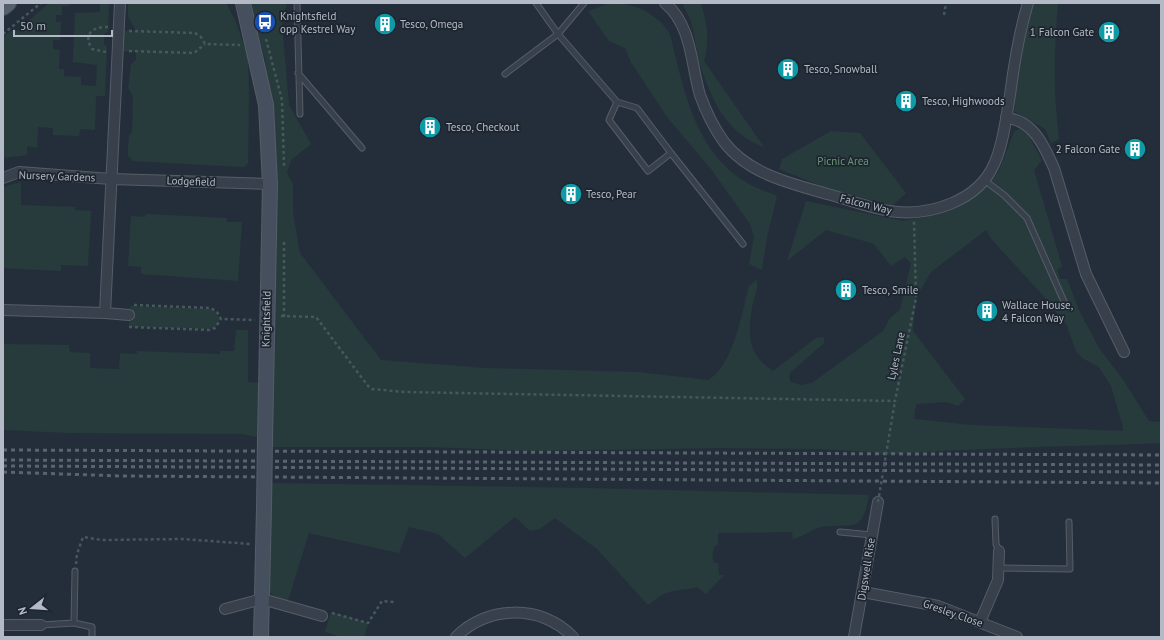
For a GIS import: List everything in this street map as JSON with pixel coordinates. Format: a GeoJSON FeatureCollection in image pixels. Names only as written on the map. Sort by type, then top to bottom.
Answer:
{"type":"FeatureCollection","features":[{"type":"Feature","properties":{"kind":"main road"},"geometry":{"type":"LineString","coordinates":[[3,7],[8,3]]}},
{"type":"Feature","properties":{"kind":"street"},"geometry":{"type":"LineString","coordinates":[[105,313],[120,3]]}},
{"type":"Feature","properties":{"kind":"street","name":"Knightsfield"},"geometry":{"type":"LineString","coordinates":[[243,3],[266,105],[270,184],[266,318],[261,637]]}},
{"type":"Feature","properties":{"kind":"street","name":"Falcon Way"},"geometry":{"type":"LineString","coordinates":[[665,3],[678,19],[689,44],[700,95],[710,120],[740,160],[759,172],[824,193],[888,211],[913,213],[945,207],[971,192],[984,180],[995,163],[1006,117],[1018,45],[1028,3]]}},
{"type":"Feature","properties":{"kind":"street"},"geometry":{"type":"LineString","coordinates":[[1006,117],[1024,124],[1036,135],[1047,153],[1054,168],[1086,274],[1124,352]]}},
{"type":"Feature","properties":{"kind":"street","name":"Nursery Gardens"},"geometry":{"type":"LineString","coordinates":[[3,178],[19,172],[111,179]]}},
{"type":"Feature","properties":{"kind":"street","name":"Lodgefield"},"geometry":{"type":"LineString","coordinates":[[111,179],[270,184]]}},
{"type":"Feature","properties":{"kind":"street"},"geometry":{"type":"LineString","coordinates":[[3,310],[129,315]]}},
{"type":"Feature","properties":{"kind":"street","name":"Digswell Rise"},"geometry":{"type":"LineString","coordinates":[[854,637],[878,502]]}},
{"type":"Feature","properties":{"kind":"street"},"geometry":{"type":"LineString","coordinates":[[980,622],[998,580],[1000,568],[999,551]]}},
{"type":"Feature","properties":{"kind":"street","name":"Gresley Close"},"geometry":{"type":"LineString","coordinates":[[863,592],[938,606],[980,622],[1001,634],[1017,637]]}},
{"type":"Feature","properties":{"kind":"street"},"geometry":{"type":"LineString","coordinates":[[225,609],[262,599],[322,616]]}},
{"type":"Feature","properties":{"kind":"street"},"geometry":{"type":"LineString","coordinates":[[456,637],[482,619],[497,614],[514,612],[528,613],[555,622],[565,628],[573,637]]}},
{"type":"Feature","properties":{"kind":"street"},"geometry":{"type":"LineString","coordinates":[[3,625],[41,625]]}},
{"type":"Feature","properties":{"kind":"lane"},"geometry":{"type":"LineString","coordinates":[[297,3],[300,114]]}},
{"type":"Feature","properties":{"kind":"lane"},"geometry":{"type":"LineString","coordinates":[[536,3],[558,34],[616,102],[637,108],[743,244]]}},
{"type":"Feature","properties":{"kind":"lane"},"geometry":{"type":"LineString","coordinates":[[505,74],[558,34],[584,3]]}},
{"type":"Feature","properties":{"kind":"lane"},"geometry":{"type":"LineString","coordinates":[[298,73],[362,148]]}},
{"type":"Feature","properties":{"kind":"lane"},"geometry":{"type":"LineString","coordinates":[[616,102],[608,120],[648,171],[671,153]]}},
{"type":"Feature","properties":{"kind":"lane"},"geometry":{"type":"LineString","coordinates":[[984,180],[1004,195],[1026,218],[1066,306]]}},
{"type":"Feature","properties":{"kind":"lane"},"geometry":{"type":"LineString","coordinates":[[995,519],[996,544],[999,551]]}},
{"type":"Feature","properties":{"kind":"lane"},"geometry":{"type":"LineString","coordinates":[[1000,568],[1070,569],[1069,522]]}},
{"type":"Feature","properties":{"kind":"lane"},"geometry":{"type":"LineString","coordinates":[[840,532],[872,535]]}},
{"type":"Feature","properties":{"kind":"lane"},"geometry":{"type":"LineString","coordinates":[[74,624],[75,571]]}},
{"type":"Feature","properties":{"kind":"lane"},"geometry":{"type":"LineString","coordinates":[[41,625],[74,624],[92,627],[92,637]]}},
{"type":"Feature","properties":{"kind":"path"},"geometry":{"type":"LineString","coordinates":[[3,34],[41,3]]}},
{"type":"Feature","properties":{"kind":"path"},"geometry":{"type":"LineString","coordinates":[[944,15],[946,3]]}},
{"type":"Feature","properties":{"kind":"path"},"geometry":{"type":"LineString","coordinates":[[205,44],[201,37],[195,33],[96,28],[88,35],[92,49],[98,51],[194,53],[205,44],[253,45]]}},
{"type":"Feature","properties":{"kind":"path","name":"Lyles Lane"},"geometry":{"type":"LineString","coordinates":[[878,502],[895,401],[916,298],[913,213]]}},
{"type":"Feature","properties":{"kind":"path"},"geometry":{"type":"LineString","coordinates":[[130,305],[211,308],[217,312],[221,319],[215,328],[209,330],[129,328],[130,305]]}},
{"type":"Feature","properties":{"kind":"path"},"geometry":{"type":"LineString","coordinates":[[221,319],[316,317],[368,386],[372,388],[412,392],[895,401]]}},
{"type":"Feature","properties":{"kind":"path"},"geometry":{"type":"LineString","coordinates":[[75,571],[77,554],[83,538],[102,540],[183,539],[263,545]]}},
{"type":"Feature","properties":{"kind":"path"},"geometry":{"type":"LineString","coordinates":[[322,616],[331,612],[368,623],[382,601],[394,602]]}},
{"type":"Feature","properties":{"kind":"green space"},"geometry":{"type":"Polygon","coordinates":[[[49,3],[69,3],[69,6],[62,6],[62,15],[56,15],[56,22],[61,22],[60,40],[53,40],[53,49],[60,50],[59,69],[64,69],[64,76],[81,77],[81,85],[96,86],[97,65],[73,62],[75,13],[100,12],[100,3],[109,3],[108,32],[104,34],[104,44],[107,47],[105,96],[96,96],[95,130],[80,129],[79,136],[53,135],[53,128],[38,127],[37,148],[27,146],[27,155],[3,158],[3,37],[15,28],[16,32],[49,3]]]}},
{"type":"Feature","properties":{"kind":"green space"},"geometry":{"type":"Polygon","coordinates":[[[128,3],[226,3],[235,20],[248,56],[248,163],[244,167],[133,161],[128,156],[129,135],[132,132],[133,96],[128,88],[131,64],[136,60],[136,52],[118,51],[119,30],[136,31],[128,16],[128,3]]]}},
{"type":"Feature","properties":{"kind":"green space"},"geometry":{"type":"Polygon","coordinates":[[[250,3],[287,3],[282,24],[289,105],[311,144],[291,160],[287,173],[293,184],[293,213],[300,253],[381,360],[485,368],[637,372],[708,380],[717,373],[730,351],[740,324],[749,286],[756,280],[757,287],[750,320],[750,339],[757,357],[773,371],[816,338],[824,337],[824,343],[791,372],[789,377],[791,382],[801,385],[812,383],[883,331],[890,318],[900,310],[911,263],[905,257],[891,266],[874,244],[826,230],[787,261],[806,201],[903,221],[935,215],[978,193],[998,173],[1014,132],[1019,129],[1028,135],[1042,160],[1034,170],[1062,266],[1057,270],[1060,279],[1067,279],[1079,310],[1099,348],[1124,381],[1149,421],[1161,422],[1161,443],[987,449],[883,455],[874,452],[819,449],[719,448],[535,451],[428,447],[271,447],[265,60],[250,3]],[[986,230],[931,272],[916,298],[913,331],[965,399],[958,406],[947,402],[916,404],[914,419],[971,425],[1123,431],[1111,386],[1099,367],[1082,358],[1076,351],[1066,324],[1040,292],[992,240],[986,230]]]}},
{"type":"Feature","properties":{"kind":"green space"},"geometry":{"type":"Polygon","coordinates":[[[611,3],[629,5],[645,11],[652,15],[665,27],[670,34],[687,98],[704,139],[717,157],[732,172],[754,187],[777,196],[767,237],[762,270],[749,264],[754,237],[750,224],[711,169],[667,117],[631,62],[625,48],[609,41],[588,11],[611,3]]]}},
{"type":"Feature","properties":{"kind":"green space"},"geometry":{"type":"Polygon","coordinates":[[[682,3],[701,3],[707,32],[707,45],[704,61],[764,147],[740,134],[730,125],[715,103],[700,64],[690,19],[682,3]]]}},
{"type":"Feature","properties":{"kind":"green space"},"geometry":{"type":"Polygon","coordinates":[[[1032,3],[1058,3],[1055,71],[1059,139],[1051,143],[1045,129],[1014,111],[1017,82],[1032,3]]]}},
{"type":"Feature","properties":{"kind":"green space","name":"Picnic Area"},"geometry":{"type":"Polygon","coordinates":[[[831,131],[860,133],[906,193],[892,206],[821,186],[779,169],[782,159],[831,131]]]}},
{"type":"Feature","properties":{"kind":"green space"},"geometry":{"type":"Polygon","coordinates":[[[21,182],[21,205],[75,207],[75,210],[91,211],[88,266],[61,265],[61,271],[3,268],[3,187],[21,182]]]}},
{"type":"Feature","properties":{"kind":"green space"},"geometry":{"type":"Polygon","coordinates":[[[146,214],[227,218],[227,222],[242,222],[238,281],[141,274],[141,267],[128,266],[131,216],[145,217],[146,214]]]}},
{"type":"Feature","properties":{"kind":"green space"},"geometry":{"type":"Polygon","coordinates":[[[130,306],[211,309],[216,312],[220,319],[215,328],[208,329],[129,327],[130,306]]]}},
{"type":"Feature","properties":{"kind":"green space"},"geometry":{"type":"Polygon","coordinates":[[[236,330],[248,330],[248,382],[260,383],[261,438],[242,434],[69,433],[3,430],[3,344],[69,345],[70,352],[90,353],[90,368],[119,369],[120,353],[137,354],[137,351],[220,354],[220,351],[234,351],[236,330]]]}},
{"type":"Feature","properties":{"kind":"green space"},"geometry":{"type":"Polygon","coordinates":[[[270,483],[587,488],[869,495],[863,517],[859,522],[854,524],[821,527],[793,539],[792,532],[718,533],[718,545],[714,548],[713,559],[714,563],[718,563],[719,575],[724,575],[706,594],[697,587],[677,590],[663,594],[648,605],[597,549],[555,518],[540,529],[530,531],[515,517],[465,558],[438,534],[409,527],[399,553],[309,533],[287,604],[272,595],[268,587],[270,483]]]}},
{"type":"Feature","properties":{"kind":"green space"},"geometry":{"type":"Polygon","coordinates":[[[331,612],[368,623],[364,637],[342,637],[325,632],[331,612]]]}},
{"type":"Feature","properties":{"kind":"railway"},"geometry":{"type":"LineString","coordinates":[[3,450],[1161,455]]}},
{"type":"Feature","properties":{"kind":"railway"},"geometry":{"type":"LineString","coordinates":[[3,460],[1161,465]]}},
{"type":"Feature","properties":{"kind":"railway"},"geometry":{"type":"LineString","coordinates":[[3,466],[1161,472]]}},
{"type":"Feature","properties":{"kind":"railway"},"geometry":{"type":"LineString","coordinates":[[3,472],[122,476],[1161,483]]}},
{"type":"Feature","properties":{"kind":"place","name":"Knightsfield opp Kestrel Way"},"geometry":{"type":"Point","coordinates":[265,22]}},
{"type":"Feature","properties":{"kind":"place","name":"Tesco, Omega"},"geometry":{"type":"Point","coordinates":[385,24]}},
{"type":"Feature","properties":{"kind":"place","name":"1 Falcon Gate"},"geometry":{"type":"Point","coordinates":[1109,32]}},
{"type":"Feature","properties":{"kind":"place","name":"Tesco, Snowball"},"geometry":{"type":"Point","coordinates":[788,69]}},
{"type":"Feature","properties":{"kind":"place","name":"Tesco, Highwoods"},"geometry":{"type":"Point","coordinates":[906,101]}},
{"type":"Feature","properties":{"kind":"place","name":"Tesco, Checkout"},"geometry":{"type":"Point","coordinates":[430,127]}},
{"type":"Feature","properties":{"kind":"place","name":"2 Falcon Gate"},"geometry":{"type":"Point","coordinates":[1135,149]}},
{"type":"Feature","properties":{"kind":"place","name":"Tesco, Pear"},"geometry":{"type":"Point","coordinates":[571,194]}},
{"type":"Feature","properties":{"kind":"place","name":"Tesco, Smile"},"geometry":{"type":"Point","coordinates":[846,290]}},
{"type":"Feature","properties":{"kind":"place","name":"Wallace House, 4 Falcon Way"},"geometry":{"type":"Point","coordinates":[987,311]}}]}
